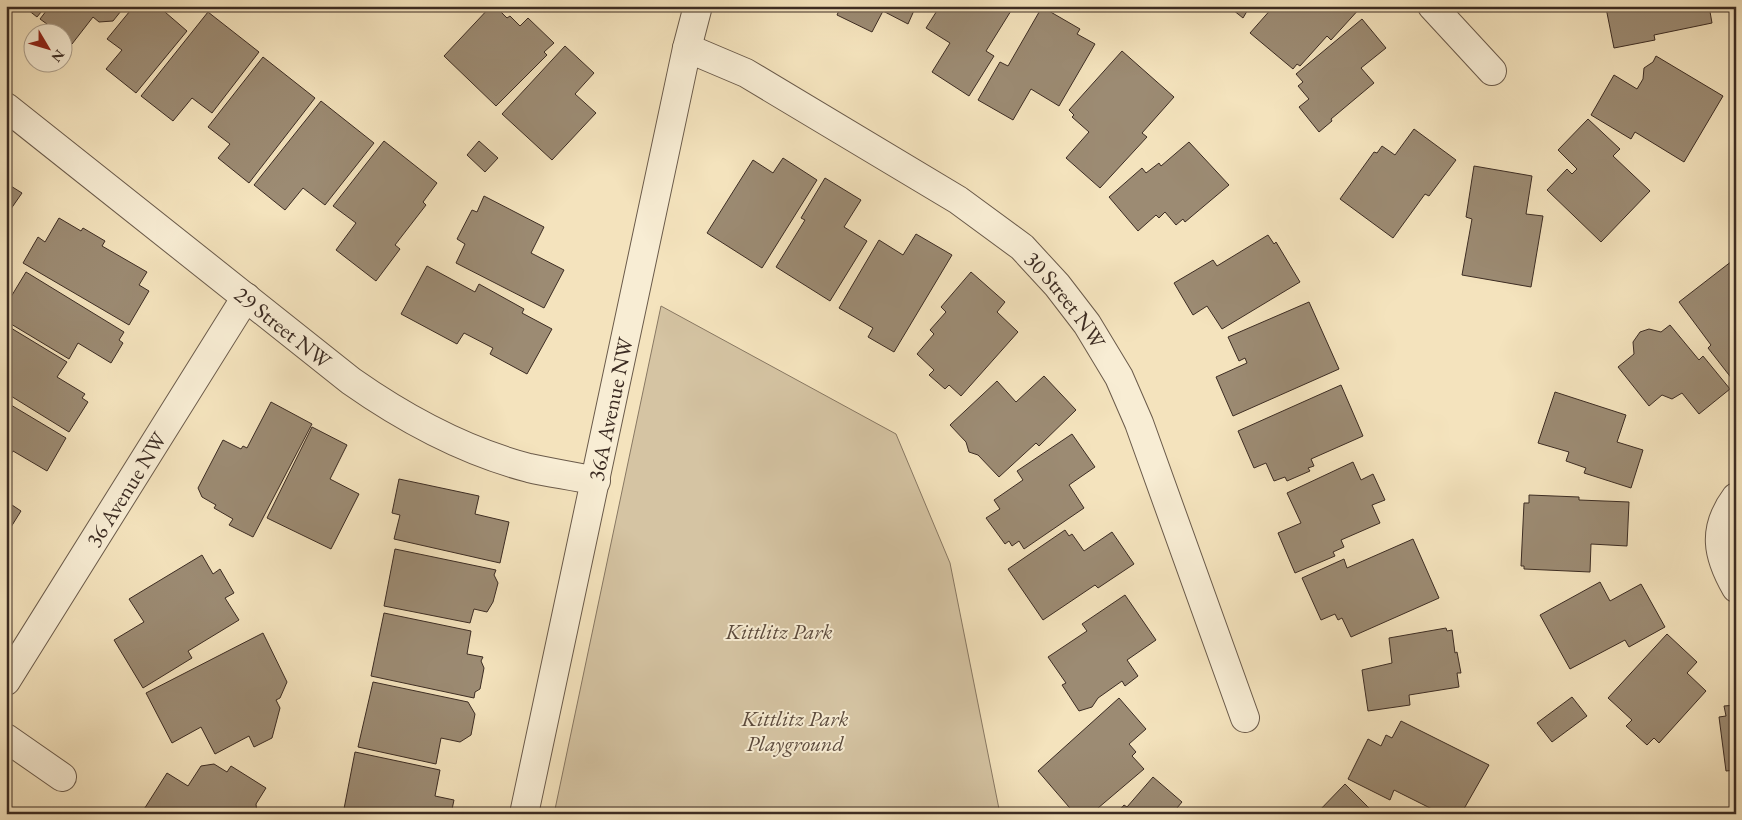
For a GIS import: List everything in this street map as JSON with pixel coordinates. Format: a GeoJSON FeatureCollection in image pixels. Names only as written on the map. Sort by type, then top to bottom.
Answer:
{"type":"FeatureCollection","features":[{"type":"Feature","properties":{"kind":"street","name":"36A Avenue NW"},"geometry":{"type":"LineString","coordinates":[[524,814],[687,48],[698,6]]}},
{"type":"Feature","properties":{"kind":"street"},"geometry":{"type":"LineString","coordinates":[[1432,6],[1492,70]]}},
{"type":"Feature","properties":{"kind":"street","name":"30 Street NW"},"geometry":{"type":"LineString","coordinates":[[687,48],[746,73],[958,200],[1022,247],[1057,285],[1087,324],[1119,377],[1139,423],[1245,718]]}},
{"type":"Feature","properties":{"kind":"street","name":"29 Street NW"},"geometry":{"type":"LineString","coordinates":[[6,107],[351,380],[420,425],[506,461],[530,468],[596,481]]}},
{"type":"Feature","properties":{"kind":"street","name":"36 Avenue NW"},"geometry":{"type":"LineString","coordinates":[[6,681],[246,297]]}},
{"type":"Feature","properties":{"kind":"street"},"geometry":{"type":"LineString","coordinates":[[1736,497],[1726,510],[1718,546],[1736,588]]}},
{"type":"Feature","properties":{"kind":"street"},"geometry":{"type":"LineString","coordinates":[[6,738],[62,777]]}},
{"type":"Feature","properties":{"kind":"green space","name":"Kittlitz Park"},"geometry":{"type":"Polygon","coordinates":[[[661,306],[896,434],[950,563],[1000,814],[554,814],[661,306]]]}},
{"type":"Feature","properties":{"kind":"building"},"geometry":{"type":"Polygon","coordinates":[[[23,6],[46,6],[37,17],[23,6]]]}},
{"type":"Feature","properties":{"kind":"building"},"geometry":{"type":"Polygon","coordinates":[[[50,6],[125,6],[113,21],[99,22],[93,17],[72,44],[72,22],[44,22],[40,19],[50,6]]]}},
{"type":"Feature","properties":{"kind":"building"},"geometry":{"type":"Polygon","coordinates":[[[134,6],[158,6],[187,31],[136,93],[106,69],[122,50],[107,39],[134,6]]]}},
{"type":"Feature","properties":{"kind":"building"},"geometry":{"type":"Polygon","coordinates":[[[491,6],[495,6],[507,18],[510,16],[520,26],[528,18],[554,43],[544,52],[547,55],[496,106],[444,56],[491,6]]]}},
{"type":"Feature","properties":{"kind":"building"},"geometry":{"type":"Polygon","coordinates":[[[841,6],[916,6],[908,24],[883,11],[872,32],[837,15],[841,6]]]}},
{"type":"Feature","properties":{"kind":"building"},"geometry":{"type":"Polygon","coordinates":[[[940,6],[1014,6],[986,51],[994,56],[969,96],[932,72],[950,43],[926,28],[940,6]]]}},
{"type":"Feature","properties":{"kind":"building"},"geometry":{"type":"Polygon","coordinates":[[[1228,6],[1250,6],[1243,18],[1228,6]]]}},
{"type":"Feature","properties":{"kind":"building"},"geometry":{"type":"Polygon","coordinates":[[[1279,6],[1361,7],[1331,40],[1327,36],[1300,66],[1297,64],[1293,69],[1250,33],[1273,7],[1276,10],[1279,6]]]}},
{"type":"Feature","properties":{"kind":"building"},"geometry":{"type":"Polygon","coordinates":[[[1614,6],[1709,6],[1712,23],[1654,35],[1655,40],[1614,48],[1606,8],[1614,6]]]}},
{"type":"Feature","properties":{"kind":"building"},"geometry":{"type":"Polygon","coordinates":[[[1042,7],[1080,29],[1077,34],[1095,44],[1059,106],[1031,89],[1013,120],[978,100],[1000,62],[1008,66],[1042,7]]]}},
{"type":"Feature","properties":{"kind":"building"},"geometry":{"type":"Polygon","coordinates":[[[208,12],[259,52],[212,113],[192,98],[173,121],[141,96],[208,12]]]}},
{"type":"Feature","properties":{"kind":"building"},"geometry":{"type":"Polygon","coordinates":[[[1362,19],[1386,48],[1361,68],[1374,83],[1331,119],[1332,121],[1319,132],[1299,107],[1309,99],[1298,86],[1303,82],[1296,74],[1362,19]]]}},
{"type":"Feature","properties":{"kind":"building"},"geometry":{"type":"Polygon","coordinates":[[[565,46],[594,73],[575,94],[596,113],[552,160],[502,114],[565,46]]]}},
{"type":"Feature","properties":{"kind":"building"},"geometry":{"type":"Polygon","coordinates":[[[1122,51],[1174,97],[1142,133],[1147,137],[1100,188],[1066,158],[1089,132],[1072,117],[1074,115],[1069,110],[1122,51]]]}},
{"type":"Feature","properties":{"kind":"building"},"geometry":{"type":"Polygon","coordinates":[[[1656,56],[1723,96],[1684,162],[1635,132],[1631,139],[1591,115],[1614,75],[1637,89],[1643,79],[1644,68],[1653,62],[1656,56]]]}},
{"type":"Feature","properties":{"kind":"building"},"geometry":{"type":"Polygon","coordinates":[[[263,57],[315,98],[249,183],[218,158],[230,144],[208,127],[263,57]]]}},
{"type":"Feature","properties":{"kind":"building"},"geometry":{"type":"Polygon","coordinates":[[[321,101],[374,143],[325,205],[303,188],[285,210],[254,185],[321,101]]]}},
{"type":"Feature","properties":{"kind":"building"},"geometry":{"type":"Polygon","coordinates":[[[1588,119],[1620,149],[1613,156],[1650,191],[1601,242],[1547,190],[1567,169],[1572,174],[1577,169],[1558,150],[1588,119]]]}},
{"type":"Feature","properties":{"kind":"building"},"geometry":{"type":"Polygon","coordinates":[[[1414,129],[1456,160],[1429,196],[1425,194],[1393,238],[1340,199],[1374,152],[1377,153],[1382,146],[1395,155],[1414,129]]]}},
{"type":"Feature","properties":{"kind":"building"},"geometry":{"type":"Polygon","coordinates":[[[384,141],[437,183],[423,202],[426,205],[395,245],[400,249],[376,281],[336,250],[356,223],[333,206],[384,141]]]}},
{"type":"Feature","properties":{"kind":"building"},"geometry":{"type":"Polygon","coordinates":[[[479,141],[498,158],[485,172],[467,155],[479,141]]]}},
{"type":"Feature","properties":{"kind":"building"},"geometry":{"type":"Polygon","coordinates":[[[1189,142],[1229,185],[1185,222],[1183,219],[1176,225],[1165,212],[1159,218],[1156,215],[1138,231],[1109,197],[1142,168],[1146,173],[1159,163],[1161,166],[1189,142]]]}},
{"type":"Feature","properties":{"kind":"building"},"geometry":{"type":"Polygon","coordinates":[[[783,158],[817,180],[762,268],[707,233],[753,160],[773,173],[783,158]]]}},
{"type":"Feature","properties":{"kind":"building"},"geometry":{"type":"Polygon","coordinates":[[[1474,166],[1532,176],[1526,214],[1543,216],[1531,287],[1462,275],[1472,219],[1466,217],[1474,166]]]}},
{"type":"Feature","properties":{"kind":"building"},"geometry":{"type":"Polygon","coordinates":[[[825,178],[861,200],[844,227],[867,241],[830,301],[776,267],[805,220],[801,218],[825,178]]]}},
{"type":"Feature","properties":{"kind":"building"},"geometry":{"type":"Polygon","coordinates":[[[6,183],[22,193],[6,216],[6,183]]]}},
{"type":"Feature","properties":{"kind":"building"},"geometry":{"type":"Polygon","coordinates":[[[484,196],[544,227],[531,253],[564,270],[544,308],[456,263],[465,244],[457,239],[472,210],[477,212],[484,196]]]}},
{"type":"Feature","properties":{"kind":"building"},"geometry":{"type":"Polygon","coordinates":[[[59,218],[81,231],[83,228],[105,241],[102,246],[147,272],[139,285],[149,291],[129,325],[23,263],[38,237],[45,242],[59,218]]]}},
{"type":"Feature","properties":{"kind":"building"},"geometry":{"type":"Polygon","coordinates":[[[916,234],[952,255],[894,352],[868,337],[873,328],[839,308],[879,240],[903,255],[916,234]]]}},
{"type":"Feature","properties":{"kind":"building"},"geometry":{"type":"Polygon","coordinates":[[[1268,235],[1274,244],[1276,242],[1300,282],[1222,329],[1207,306],[1193,315],[1174,283],[1213,260],[1217,266],[1268,235]]]}},
{"type":"Feature","properties":{"kind":"building"},"geometry":{"type":"Polygon","coordinates":[[[1732,261],[1736,266],[1736,384],[1708,348],[1711,345],[1679,302],[1732,261]]]}},
{"type":"Feature","properties":{"kind":"building"},"geometry":{"type":"Polygon","coordinates":[[[427,266],[475,292],[479,284],[524,309],[522,313],[552,329],[527,374],[490,354],[493,348],[464,333],[457,344],[401,314],[427,266]]]}},
{"type":"Feature","properties":{"kind":"building"},"geometry":{"type":"Polygon","coordinates":[[[26,272],[124,332],[119,340],[123,343],[111,363],[78,343],[69,359],[6,321],[6,305],[26,272]]]}},
{"type":"Feature","properties":{"kind":"building"},"geometry":{"type":"Polygon","coordinates":[[[971,272],[1005,302],[997,312],[1018,332],[961,396],[949,385],[945,389],[929,375],[934,370],[917,354],[934,334],[930,330],[946,312],[941,307],[971,272]]]}},
{"type":"Feature","properties":{"kind":"building"},"geometry":{"type":"Polygon","coordinates":[[[1309,302],[1339,369],[1233,416],[1216,377],[1247,363],[1245,358],[1239,361],[1228,337],[1309,302]]]}},
{"type":"Feature","properties":{"kind":"building"},"geometry":{"type":"Polygon","coordinates":[[[6,325],[67,362],[57,377],[85,394],[82,398],[88,402],[69,432],[6,393],[6,325]]]}},
{"type":"Feature","properties":{"kind":"building"},"geometry":{"type":"Polygon","coordinates":[[[1670,325],[1699,360],[1703,356],[1730,389],[1699,414],[1682,393],[1672,399],[1662,395],[1649,406],[1618,367],[1634,354],[1633,342],[1640,332],[1649,329],[1661,332],[1670,325]]]}},
{"type":"Feature","properties":{"kind":"building"},"geometry":{"type":"Polygon","coordinates":[[[1044,376],[1076,410],[1039,446],[1036,443],[999,477],[978,455],[969,452],[966,442],[950,425],[997,381],[1016,402],[1044,376]]]}},
{"type":"Feature","properties":{"kind":"building"},"geometry":{"type":"Polygon","coordinates":[[[1341,385],[1363,436],[1311,459],[1314,466],[1308,468],[1310,471],[1287,481],[1285,477],[1274,481],[1266,463],[1254,468],[1238,431],[1341,385]]]}},
{"type":"Feature","properties":{"kind":"building"},"geometry":{"type":"Polygon","coordinates":[[[1555,392],[1626,415],[1617,442],[1643,450],[1631,488],[1584,473],[1586,468],[1566,461],[1569,452],[1538,443],[1555,392]]]}},
{"type":"Feature","properties":{"kind":"building"},"geometry":{"type":"Polygon","coordinates":[[[6,402],[66,438],[47,471],[13,451],[6,462],[6,402]]]}},
{"type":"Feature","properties":{"kind":"building"},"geometry":{"type":"Polygon","coordinates":[[[271,402],[312,424],[253,537],[229,525],[233,519],[214,508],[216,505],[202,497],[198,488],[223,440],[241,449],[243,446],[247,448],[271,402]]]}},
{"type":"Feature","properties":{"kind":"building"},"geometry":{"type":"Polygon","coordinates":[[[312,427],[347,445],[330,479],[359,494],[331,549],[267,518],[312,427]]]}},
{"type":"Feature","properties":{"kind":"building"},"geometry":{"type":"Polygon","coordinates":[[[1072,434],[1095,467],[1069,485],[1084,508],[1024,549],[1019,541],[1012,546],[1009,541],[1005,544],[986,518],[1000,509],[994,500],[1023,480],[1017,471],[1072,434]]]}},
{"type":"Feature","properties":{"kind":"building"},"geometry":{"type":"Polygon","coordinates":[[[1353,462],[1361,480],[1373,474],[1385,500],[1372,505],[1380,523],[1341,540],[1344,547],[1333,552],[1335,556],[1295,573],[1278,533],[1301,523],[1287,493],[1353,462]]]}},
{"type":"Feature","properties":{"kind":"building"},"geometry":{"type":"Polygon","coordinates":[[[399,479],[479,496],[475,514],[509,522],[500,563],[394,539],[400,515],[392,513],[399,479]]]}},
{"type":"Feature","properties":{"kind":"building"},"geometry":{"type":"Polygon","coordinates":[[[1529,495],[1629,502],[1627,546],[1591,544],[1590,572],[1524,569],[1524,566],[1521,566],[1524,503],[1529,503],[1529,495]]]}},
{"type":"Feature","properties":{"kind":"building"},"geometry":{"type":"Polygon","coordinates":[[[6,501],[21,511],[6,535],[6,501]]]}},
{"type":"Feature","properties":{"kind":"building"},"geometry":{"type":"Polygon","coordinates":[[[1065,530],[1069,536],[1072,534],[1084,551],[1112,532],[1134,564],[1098,588],[1095,585],[1043,620],[1008,569],[1065,530]]]}},
{"type":"Feature","properties":{"kind":"building"},"geometry":{"type":"Polygon","coordinates":[[[1413,539],[1439,598],[1351,637],[1342,618],[1338,620],[1335,614],[1321,620],[1302,578],[1344,559],[1347,568],[1413,539]]]}},
{"type":"Feature","properties":{"kind":"building"},"geometry":{"type":"Polygon","coordinates":[[[395,549],[496,570],[494,575],[498,583],[493,602],[487,612],[474,609],[470,623],[384,606],[395,549]]]}},
{"type":"Feature","properties":{"kind":"building"},"geometry":{"type":"Polygon","coordinates":[[[202,555],[213,574],[220,569],[234,593],[225,598],[239,620],[188,651],[192,658],[143,688],[114,640],[144,622],[129,599],[202,555]]]}},
{"type":"Feature","properties":{"kind":"building"},"geometry":{"type":"Polygon","coordinates":[[[1600,582],[1610,601],[1641,584],[1665,627],[1629,647],[1625,640],[1570,669],[1540,615],[1600,582]]]}},
{"type":"Feature","properties":{"kind":"building"},"geometry":{"type":"Polygon","coordinates":[[[1125,595],[1156,640],[1127,660],[1138,676],[1125,686],[1122,681],[1098,698],[1092,707],[1079,711],[1062,685],[1066,683],[1048,657],[1087,631],[1082,624],[1125,595]]]}},
{"type":"Feature","properties":{"kind":"building"},"geometry":{"type":"Polygon","coordinates":[[[384,613],[471,631],[467,654],[483,657],[481,661],[484,668],[480,689],[475,692],[474,698],[371,676],[384,613]]]}},
{"type":"Feature","properties":{"kind":"building"},"geometry":{"type":"Polygon","coordinates":[[[1446,628],[1447,631],[1452,630],[1455,653],[1457,652],[1461,673],[1457,673],[1459,687],[1409,695],[1410,705],[1368,711],[1362,670],[1392,663],[1389,638],[1446,628]]]}},
{"type":"Feature","properties":{"kind":"building"},"geometry":{"type":"Polygon","coordinates":[[[263,633],[287,682],[280,698],[276,700],[280,708],[272,738],[254,747],[249,736],[215,754],[201,727],[172,743],[146,693],[263,633]]]}},
{"type":"Feature","properties":{"kind":"building"},"geometry":{"type":"Polygon","coordinates":[[[1667,634],[1697,662],[1687,673],[1706,691],[1659,743],[1654,738],[1647,745],[1626,726],[1632,720],[1608,698],[1667,634]]]}},
{"type":"Feature","properties":{"kind":"building"},"geometry":{"type":"Polygon","coordinates":[[[373,682],[468,702],[475,714],[471,735],[460,742],[441,738],[436,764],[358,747],[373,682]]]}},
{"type":"Feature","properties":{"kind":"building"},"geometry":{"type":"Polygon","coordinates":[[[1572,697],[1587,716],[1552,742],[1537,723],[1572,697]]]}},
{"type":"Feature","properties":{"kind":"building"},"geometry":{"type":"Polygon","coordinates":[[[1119,698],[1146,729],[1129,744],[1136,752],[1132,756],[1144,769],[1091,814],[1075,814],[1038,771],[1119,698]]]}},
{"type":"Feature","properties":{"kind":"building"},"geometry":{"type":"Polygon","coordinates":[[[1736,705],[1736,770],[1726,771],[1719,717],[1726,716],[1724,706],[1736,705]]]}},
{"type":"Feature","properties":{"kind":"building"},"geometry":{"type":"Polygon","coordinates":[[[1401,721],[1489,765],[1461,814],[1442,814],[1394,790],[1390,800],[1348,779],[1368,739],[1381,746],[1386,735],[1392,738],[1401,721]]]}},
{"type":"Feature","properties":{"kind":"building"},"geometry":{"type":"Polygon","coordinates":[[[355,752],[440,770],[435,796],[454,800],[451,814],[343,814],[355,752]]]}},
{"type":"Feature","properties":{"kind":"building"},"geometry":{"type":"Polygon","coordinates":[[[214,764],[227,772],[231,766],[266,788],[256,804],[257,814],[141,814],[167,773],[188,786],[201,766],[214,764]]]}},
{"type":"Feature","properties":{"kind":"building"},"geometry":{"type":"Polygon","coordinates":[[[1153,777],[1182,802],[1172,814],[1116,814],[1124,805],[1127,807],[1153,777]]]}},
{"type":"Feature","properties":{"kind":"building"},"geometry":{"type":"Polygon","coordinates":[[[1345,784],[1375,814],[1316,814],[1345,784]]]}},
{"type":"Feature","properties":{"kind":"park label","name":"Kittlitz Park Playground"},"geometry":{"type":"Point","coordinates":[795,730]}}]}
